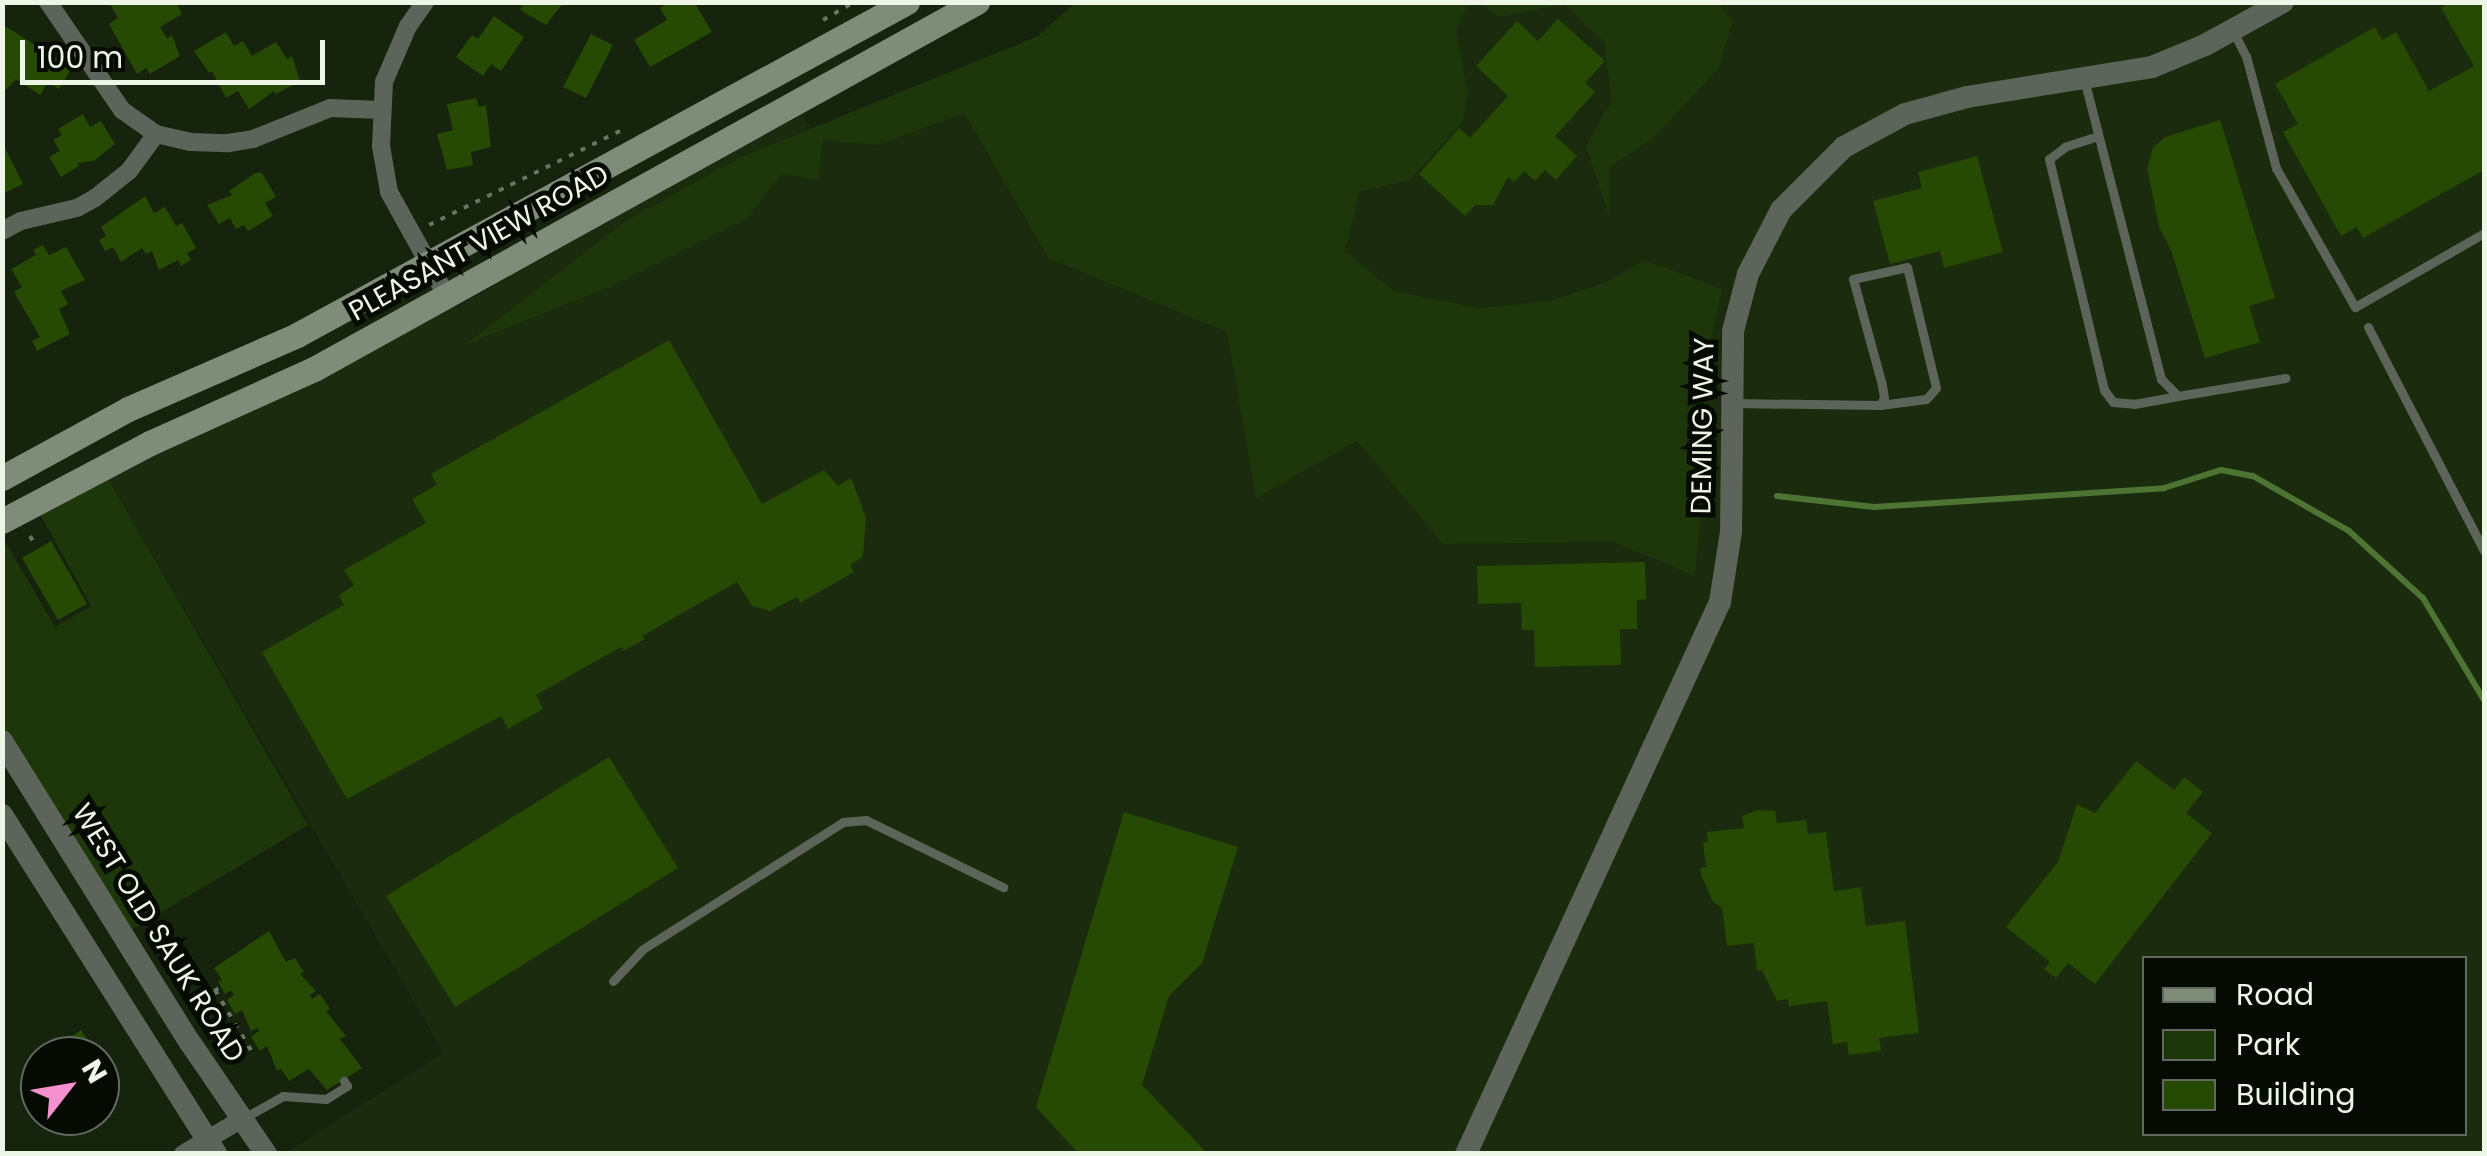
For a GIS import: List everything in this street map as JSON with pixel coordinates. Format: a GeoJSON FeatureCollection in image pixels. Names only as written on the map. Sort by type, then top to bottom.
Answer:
{"type":"FeatureCollection","features":[{"type":"Feature","properties":{"kind":"main road","name":"PLEASANT VIEW ROAD"},"geometry":{"type":"LineString","coordinates":[[2,478],[128,409],[251,359],[907,2]]}},
{"type":"Feature","properties":{"kind":"main road","name":"PLEASANT VIEW ROAD"},"geometry":{"type":"LineString","coordinates":[[2,521],[150,443],[269,393],[977,2]]}},
{"type":"Feature","properties":{"kind":"street"},"geometry":{"type":"LineString","coordinates":[[48,2],[122,110],[156,134],[190,142],[228,143],[253,139],[330,108],[380,110]]}},
{"type":"Feature","properties":{"kind":"street"},"geometry":{"type":"LineString","coordinates":[[425,2],[408,26],[384,82],[380,110],[384,174],[410,232],[446,294]]}},
{"type":"Feature","properties":{"kind":"street","name":"DEMING WAY"},"geometry":{"type":"LineString","coordinates":[[1466,1154],[1720,602],[1731,532],[1734,332],[1748,274],[1781,210],[1823,165],[1878,125],[1933,104],[2152,67],[2232,31],[2283,2]]}},
{"type":"Feature","properties":{"kind":"street"},"geometry":{"type":"LineString","coordinates":[[2,232],[21,221],[94,198],[129,171],[156,134]]}},
{"type":"Feature","properties":{"kind":"street","name":"WEST OLD SAUK ROAD"},"geometry":{"type":"LineString","coordinates":[[2,741],[266,1154]]}},
{"type":"Feature","properties":{"kind":"street"},"geometry":{"type":"LineString","coordinates":[[2,815],[211,1147]]}},
{"type":"Feature","properties":{"kind":"street"},"geometry":{"type":"LineString","coordinates":[[184,1154],[211,1147],[242,1120]]}},
{"type":"Feature","properties":{"kind":"lane"},"geometry":{"type":"LineString","coordinates":[[2232,31],[2246,56],[2276,168],[2355,307],[2484,234]]}},
{"type":"Feature","properties":{"kind":"lane"},"geometry":{"type":"LineString","coordinates":[[2084,79],[2161,380],[2178,396]]}},
{"type":"Feature","properties":{"kind":"lane"},"geometry":{"type":"LineString","coordinates":[[2098,136],[2064,148],[2048,159],[2104,390],[2113,402],[2178,396],[2285,378]]}},
{"type":"Feature","properties":{"kind":"lane"},"geometry":{"type":"LineString","coordinates":[[1731,403],[1880,405],[1926,398],[1936,388],[1907,267],[1852,279],[1882,385],[1884,398],[1880,405]]}},
{"type":"Feature","properties":{"kind":"lane"},"geometry":{"type":"LineString","coordinates":[[2368,327],[2484,551]]}},
{"type":"Feature","properties":{"kind":"lane"},"geometry":{"type":"LineString","coordinates":[[613,981],[644,950],[844,822],[866,820],[1003,887]]}},
{"type":"Feature","properties":{"kind":"lane"},"geometry":{"type":"LineString","coordinates":[[242,1120],[283,1096],[326,1099],[347,1086],[344,1081]]}},
{"type":"Feature","properties":{"kind":"path"},"geometry":{"type":"LineString","coordinates":[[811,27],[854,2]]}},
{"type":"Feature","properties":{"kind":"path"},"geometry":{"type":"LineString","coordinates":[[410,232],[622,130]]}},
{"type":"Feature","properties":{"kind":"path"},"geometry":{"type":"LineString","coordinates":[[30,536],[36,546]]}},
{"type":"Feature","properties":{"kind":"path"},"geometry":{"type":"LineString","coordinates":[[192,1005],[217,989],[256,1057]]}},
{"type":"Feature","properties":{"kind":"shaded area"},"geometry":{"type":"Polygon","coordinates":[[[1417,3],[2484,3],[2484,1153],[285,1153],[444,1053],[102,468],[423,307],[457,307],[757,137],[802,116],[823,140],[964,113],[1048,258],[1417,3]]]}},
{"type":"Feature","properties":{"kind":"green space"},"geometry":{"type":"Polygon","coordinates":[[[1076,2],[1468,3],[1456,30],[1468,94],[1463,121],[1410,180],[1359,192],[1345,251],[1394,291],[1479,308],[1550,301],[1606,282],[1645,260],[1722,289],[1704,374],[1705,469],[1695,576],[1614,542],[1443,544],[1357,441],[1256,498],[1227,332],[1048,258],[964,113],[878,145],[823,140],[818,180],[782,174],[747,218],[609,287],[465,345],[624,222],[739,158],[1038,36],[1076,2]]]}},
{"type":"Feature","properties":{"kind":"green space"},"geometry":{"type":"Polygon","coordinates":[[[1480,3],[1718,3],[1733,20],[1719,68],[1654,138],[1609,168],[1610,218],[1586,146],[1612,100],[1604,42],[1564,4],[1499,17],[1480,3]]]}},
{"type":"Feature","properties":{"kind":"green space"},"geometry":{"type":"Polygon","coordinates":[[[102,468],[308,825],[123,935],[3,741],[2,536],[55,627],[91,606],[34,503],[102,468]]]}},
{"type":"Feature","properties":{"kind":"building"},"geometry":{"type":"Polygon","coordinates":[[[109,2],[176,2],[182,14],[160,27],[167,39],[172,35],[180,56],[150,74],[146,68],[137,74],[109,24],[118,18],[109,2]]]}},
{"type":"Feature","properties":{"kind":"building"},"geometry":{"type":"Polygon","coordinates":[[[524,2],[564,2],[546,25],[520,10],[524,2]]]}},
{"type":"Feature","properties":{"kind":"building"},"geometry":{"type":"Polygon","coordinates":[[[670,2],[694,2],[712,32],[650,67],[634,40],[667,20],[660,8],[670,2]]]}},
{"type":"Feature","properties":{"kind":"building"},"geometry":{"type":"Polygon","coordinates":[[[2451,2],[2484,2],[2482,171],[2363,238],[2357,227],[2341,236],[2283,132],[2298,124],[2275,84],[2375,27],[2382,40],[2396,32],[2429,91],[2474,66],[2441,8],[2451,2]]]}},
{"type":"Feature","properties":{"kind":"building"},"geometry":{"type":"Polygon","coordinates":[[[494,16],[524,37],[501,71],[491,64],[483,76],[456,57],[472,35],[478,39],[494,16]]]}},
{"type":"Feature","properties":{"kind":"building"},"geometry":{"type":"Polygon","coordinates":[[[1558,19],[1605,61],[1585,83],[1595,92],[1555,136],[1577,156],[1556,180],[1545,170],[1535,181],[1524,171],[1514,182],[1508,177],[1493,205],[1475,205],[1465,216],[1419,174],[1459,128],[1470,138],[1508,96],[1476,66],[1517,21],[1538,41],[1558,19]]]}},
{"type":"Feature","properties":{"kind":"building"},"geometry":{"type":"Polygon","coordinates":[[[3,25],[72,68],[59,89],[48,82],[40,95],[16,79],[3,93],[3,25]]]}},
{"type":"Feature","properties":{"kind":"building"},"geometry":{"type":"Polygon","coordinates":[[[226,32],[234,46],[243,41],[252,56],[276,42],[287,59],[292,56],[300,81],[276,94],[274,91],[249,109],[238,91],[226,98],[212,71],[209,73],[194,51],[226,32]]]}},
{"type":"Feature","properties":{"kind":"building"},"geometry":{"type":"Polygon","coordinates":[[[591,34],[613,45],[586,98],[563,87],[591,34]]]}},
{"type":"Feature","properties":{"kind":"building"},"geometry":{"type":"Polygon","coordinates":[[[476,98],[479,107],[486,105],[491,147],[471,152],[473,165],[447,170],[437,134],[453,130],[447,104],[476,98]]]}},
{"type":"Feature","properties":{"kind":"building"},"geometry":{"type":"Polygon","coordinates":[[[83,114],[90,127],[101,121],[115,144],[94,161],[77,163],[79,166],[61,177],[49,157],[60,151],[53,140],[62,135],[58,129],[83,114]]]}},
{"type":"Feature","properties":{"kind":"building"},"geometry":{"type":"Polygon","coordinates":[[[2220,120],[2275,298],[2249,306],[2260,342],[2205,358],[2171,250],[2159,227],[2147,168],[2153,148],[2165,137],[2220,120]]]}},
{"type":"Feature","properties":{"kind":"building"},"geometry":{"type":"Polygon","coordinates":[[[2,142],[23,184],[2,194],[2,142]]]}},
{"type":"Feature","properties":{"kind":"building"},"geometry":{"type":"Polygon","coordinates":[[[1977,156],[2003,252],[1944,268],[1940,251],[1890,264],[1873,201],[1922,188],[1918,172],[1977,156]]]}},
{"type":"Feature","properties":{"kind":"building"},"geometry":{"type":"Polygon","coordinates":[[[255,173],[262,173],[276,197],[265,203],[273,216],[248,231],[244,225],[236,229],[230,218],[219,224],[207,205],[232,195],[229,191],[255,173]]]}},
{"type":"Feature","properties":{"kind":"building"},"geometry":{"type":"Polygon","coordinates":[[[145,196],[154,213],[165,207],[176,226],[182,223],[196,248],[187,253],[191,260],[181,266],[178,260],[159,270],[152,251],[146,254],[142,248],[121,262],[113,247],[105,251],[99,240],[106,236],[101,227],[145,196]]]}},
{"type":"Feature","properties":{"kind":"building"},"geometry":{"type":"Polygon","coordinates":[[[43,245],[49,255],[66,247],[85,280],[61,291],[68,304],[59,309],[70,334],[37,351],[32,341],[40,337],[14,292],[22,287],[11,269],[36,255],[33,250],[43,245]]]}},
{"type":"Feature","properties":{"kind":"building"},"geometry":{"type":"Polygon","coordinates":[[[669,340],[762,504],[824,470],[838,486],[851,478],[866,517],[863,557],[850,565],[854,572],[800,603],[797,597],[770,611],[752,606],[737,582],[642,636],[645,639],[623,651],[621,647],[536,695],[543,709],[508,729],[501,716],[347,799],[262,652],[344,605],[339,595],[354,585],[344,570],[426,523],[412,499],[437,485],[431,474],[669,340]]]}},
{"type":"Feature","properties":{"kind":"building"},"geometry":{"type":"Polygon","coordinates":[[[51,541],[87,604],[58,620],[22,558],[51,541]]]}},
{"type":"Feature","properties":{"kind":"building"},"geometry":{"type":"Polygon","coordinates":[[[1645,562],[1646,599],[1637,600],[1637,629],[1620,629],[1621,665],[1535,667],[1534,630],[1522,630],[1521,603],[1478,604],[1477,566],[1645,562]]]}},
{"type":"Feature","properties":{"kind":"building"},"geometry":{"type":"Polygon","coordinates":[[[609,757],[678,868],[455,1007],[386,896],[609,757]]]}},
{"type":"Feature","properties":{"kind":"building"},"geometry":{"type":"Polygon","coordinates":[[[2136,761],[2174,790],[2184,777],[2203,792],[2186,813],[2212,833],[2095,984],[2068,963],[2056,978],[2044,969],[2050,962],[2006,927],[2058,862],[2077,804],[2095,813],[2136,761]]]}},
{"type":"Feature","properties":{"kind":"building"},"geometry":{"type":"Polygon","coordinates":[[[1758,810],[1775,811],[1777,823],[1806,820],[1808,834],[1826,832],[1834,891],[1861,887],[1866,926],[1905,921],[1919,1033],[1879,1038],[1881,1051],[1849,1055],[1847,1042],[1833,1044],[1827,1001],[1789,1006],[1788,999],[1777,1001],[1762,970],[1757,971],[1754,943],[1727,946],[1722,908],[1713,902],[1702,877],[1700,868],[1706,867],[1703,842],[1708,842],[1707,832],[1744,828],[1742,816],[1758,810]]]}},
{"type":"Feature","properties":{"kind":"building"},"geometry":{"type":"Polygon","coordinates":[[[1124,812],[1238,847],[1202,963],[1169,996],[1142,1085],[1208,1154],[1079,1154],[1036,1107],[1124,812]]]}},
{"type":"Feature","properties":{"kind":"building"},"geometry":{"type":"Polygon","coordinates":[[[269,931],[286,962],[295,958],[304,972],[300,974],[316,991],[310,995],[312,999],[320,994],[330,1009],[326,1011],[346,1036],[340,1039],[362,1068],[327,1090],[309,1069],[289,1081],[281,1069],[277,1071],[267,1046],[260,1051],[251,1037],[259,1031],[251,1031],[242,1010],[235,1014],[227,1000],[234,995],[231,990],[225,994],[218,982],[222,980],[214,968],[269,931]]]}},
{"type":"Feature","properties":{"kind":"waterway"},"geometry":{"type":"LineString","coordinates":[[1777,496],[1874,507],[2164,488],[2221,470],[2253,476],[2349,531],[2423,598],[2484,700]]}}]}
